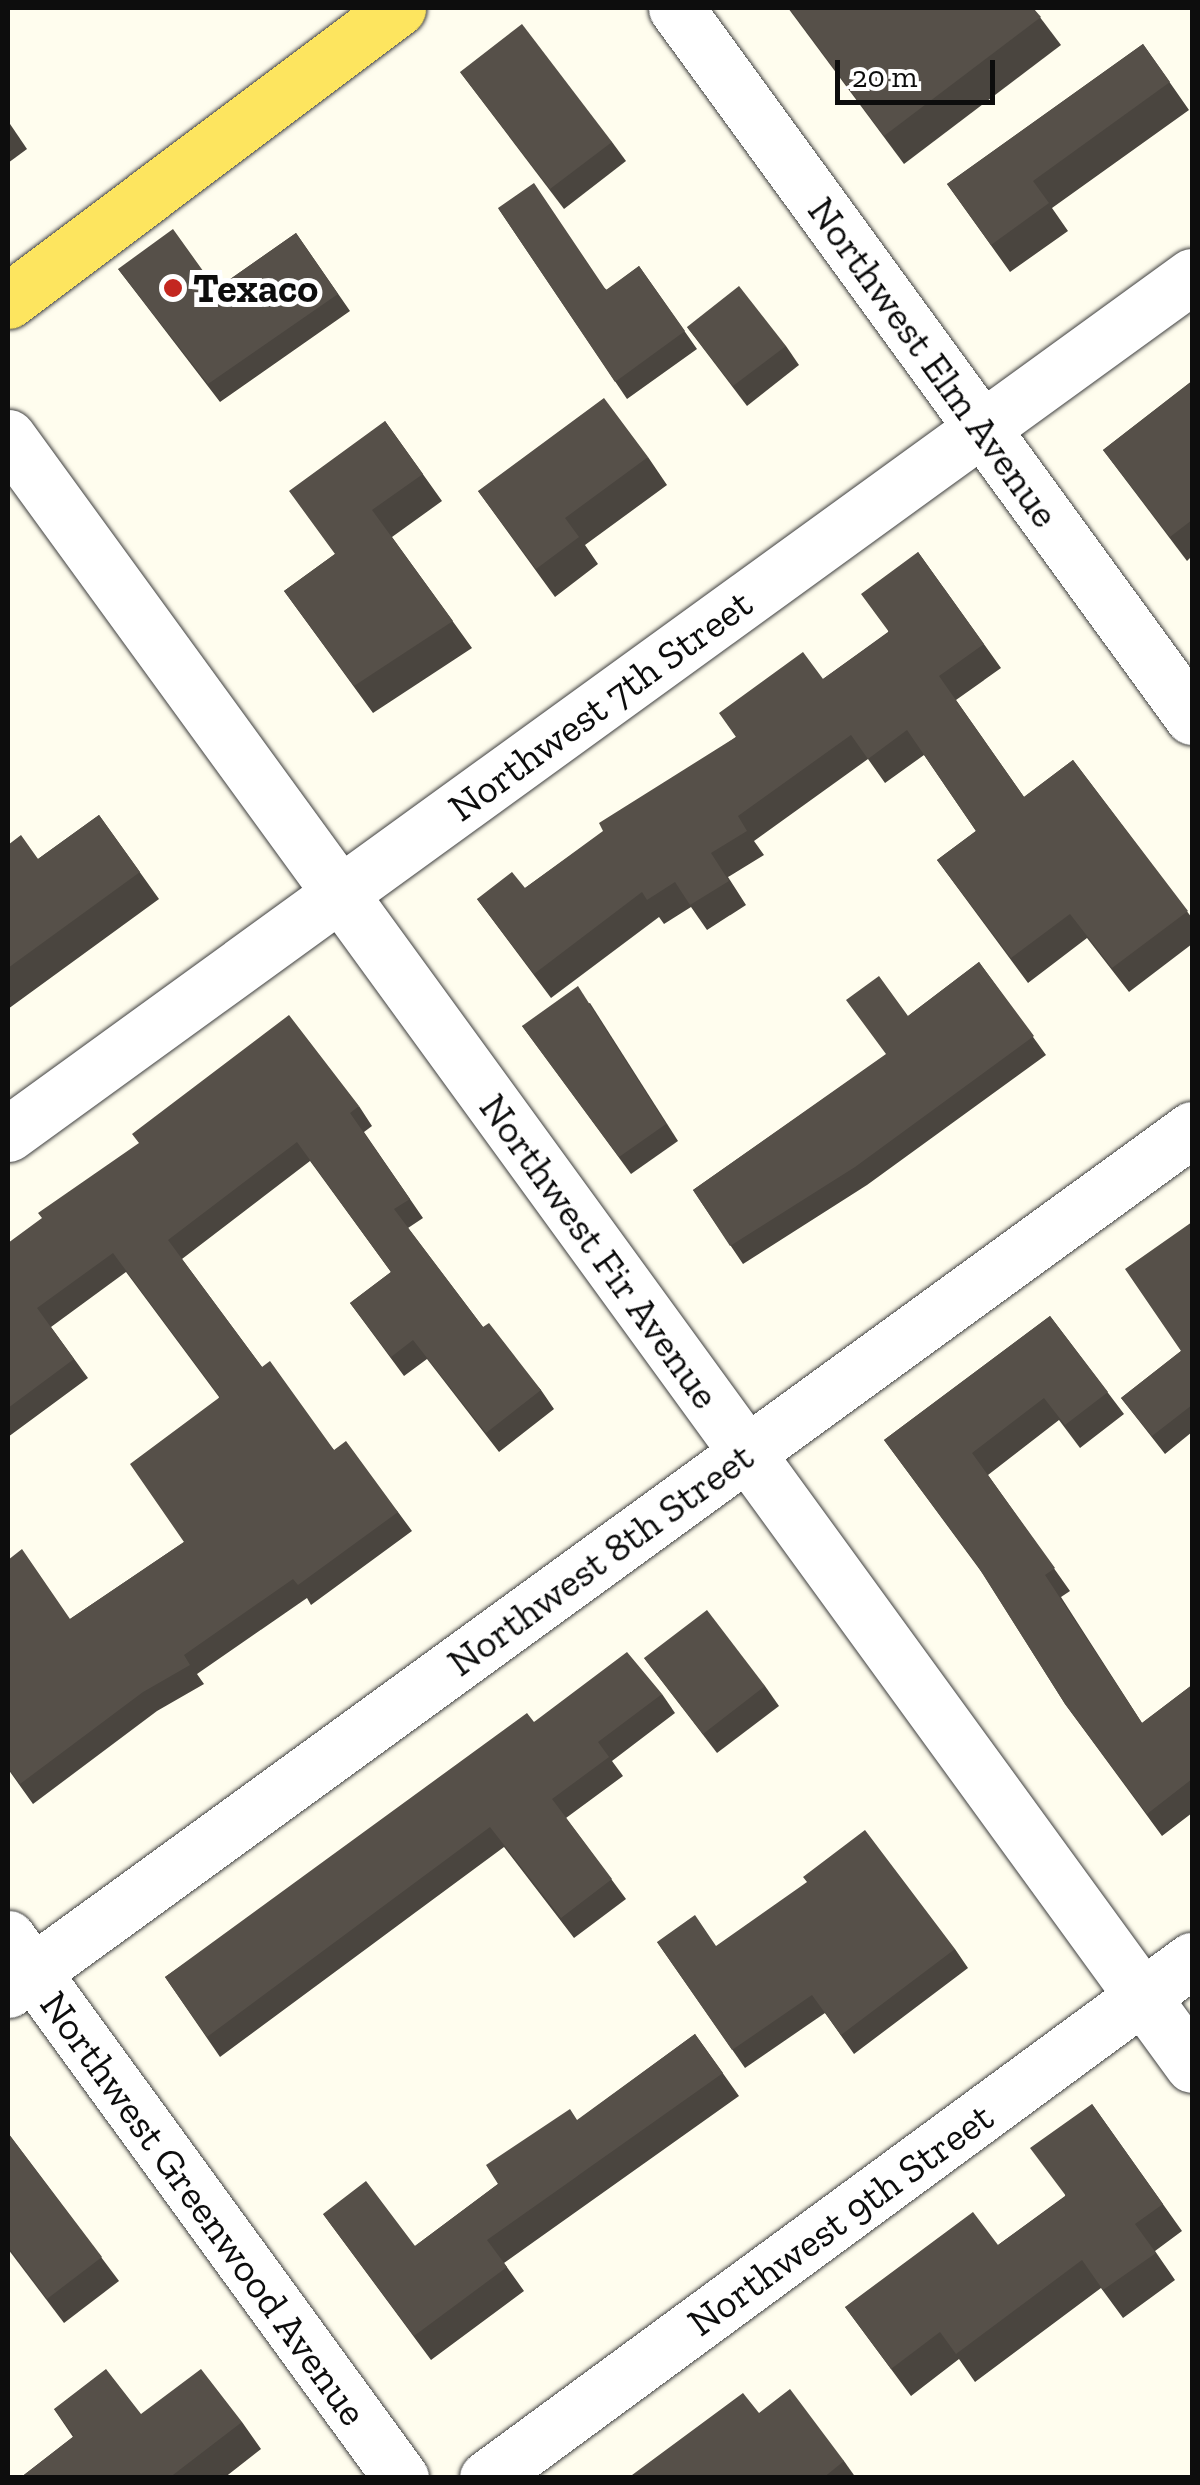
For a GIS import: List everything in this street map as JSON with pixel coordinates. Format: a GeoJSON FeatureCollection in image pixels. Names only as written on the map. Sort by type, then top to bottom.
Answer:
{"type":"FeatureCollection","features":[{"type":"Feature","properties":{"kind":"main road"},"geometry":{"type":"LineString","coordinates":[[8,302],[398,8]]}},
{"type":"Feature","properties":{"kind":"street","name":"Northwest Elm Avenue"},"geometry":{"type":"LineString","coordinates":[[676,8],[1192,716]]}},
{"type":"Feature","properties":{"kind":"street","name":"Northwest 7th Street"},"geometry":{"type":"LineString","coordinates":[[8,1134],[1192,276]]}},
{"type":"Feature","properties":{"kind":"street","name":"Northwest Fir Avenue"},"geometry":{"type":"LineString","coordinates":[[8,436],[1192,2064]]}},
{"type":"Feature","properties":{"kind":"street","name":"Northwest 8th Street"},"geometry":{"type":"LineString","coordinates":[[16,1967],[747,1452],[1192,1129]]}},
{"type":"Feature","properties":{"kind":"street","name":"Northwest 9th Street"},"geometry":{"type":"LineString","coordinates":[[487,2478],[1192,1960]]}},
{"type":"Feature","properties":{"kind":"street","name":"Northwest Greenwood Avenue"},"geometry":{"type":"LineString","coordinates":[[16,1967],[402,2478]]}},
{"type":"Feature","properties":{"kind":"building"},"geometry":{"type":"Polygon","coordinates":[[[789,8],[1033,8],[1041,17],[884,136],[789,8]]]}},
{"type":"Feature","properties":{"kind":"building"},"geometry":{"type":"Polygon","coordinates":[[[522,24],[612,142],[550,189],[460,72],[522,24]]]}},
{"type":"Feature","properties":{"kind":"building"},"geometry":{"type":"Polygon","coordinates":[[[1143,44],[1170,82],[1033,181],[1049,203],[991,245],[947,184],[1143,44]]]}},
{"type":"Feature","properties":{"kind":"building"},"geometry":{"type":"Polygon","coordinates":[[[534,183],[606,290],[639,266],[685,331],[615,382],[498,208],[534,183]]]}},
{"type":"Feature","properties":{"kind":"building"},"geometry":{"type":"Polygon","coordinates":[[[173,229],[216,289],[296,233],[338,294],[208,384],[118,269],[173,229]]]}},
{"type":"Feature","properties":{"kind":"building"},"geometry":{"type":"Polygon","coordinates":[[[739,286],[786,346],[733,386],[687,327],[739,286]]]}},
{"type":"Feature","properties":{"kind":"building"},"geometry":{"type":"Polygon","coordinates":[[[1192,381],[1192,520],[1170,537],[1103,450],[1192,381]]]}},
{"type":"Feature","properties":{"kind":"building"},"geometry":{"type":"Polygon","coordinates":[[[604,398],[648,457],[565,518],[579,537],[536,569],[478,491],[604,398]]]}},
{"type":"Feature","properties":{"kind":"building"},"geometry":{"type":"Polygon","coordinates":[[[385,421],[423,474],[372,510],[453,621],[354,686],[284,591],[335,554],[289,491],[385,421]]]}},
{"type":"Feature","properties":{"kind":"building"},"geometry":{"type":"Polygon","coordinates":[[[918,552],[984,644],[939,676],[1024,797],[1073,760],[1188,911],[1112,968],[1070,914],[1011,958],[937,860],[976,831],[907,730],[868,759],[851,735],[738,816],[747,831],[711,853],[729,881],[690,905],[675,882],[647,900],[642,892],[534,974],[477,899],[512,872],[525,888],[603,831],[599,823],[736,737],[719,713],[803,652],[823,679],[889,632],[861,594],[918,552]]]}},
{"type":"Feature","properties":{"kind":"building"},"geometry":{"type":"Polygon","coordinates":[[[99,815],[140,872],[8,968],[8,845],[21,835],[38,859],[99,815]]]}},
{"type":"Feature","properties":{"kind":"building"},"geometry":{"type":"Polygon","coordinates":[[[979,962],[1034,1036],[855,1167],[730,1246],[693,1190],[886,1054],[846,1000],[879,976],[908,1016],[979,962]]]}},
{"type":"Feature","properties":{"kind":"building"},"geometry":{"type":"Polygon","coordinates":[[[578,986],[666,1124],[619,1157],[522,1026],[578,986]]]}},
{"type":"Feature","properties":{"kind":"building"},"geometry":{"type":"Polygon","coordinates":[[[289,1015],[359,1106],[350,1113],[410,1199],[394,1209],[483,1327],[489,1323],[541,1390],[486,1433],[413,1340],[391,1357],[350,1303],[391,1272],[297,1142],[168,1240],[262,1367],[270,1361],[334,1450],[346,1441],[398,1512],[298,1585],[293,1579],[184,1655],[190,1665],[143,1692],[20,1784],[8,1768],[8,1560],[22,1549],[70,1619],[184,1542],[130,1464],[220,1397],[113,1253],[37,1308],[74,1359],[8,1408],[8,1243],[42,1218],[38,1213],[139,1143],[132,1134],[289,1015]]]}},
{"type":"Feature","properties":{"kind":"building"},"geometry":{"type":"Polygon","coordinates":[[[1192,1222],[1192,1405],[1152,1436],[1121,1398],[1181,1351],[1125,1269],[1192,1222]]]}},
{"type":"Feature","properties":{"kind":"building"},"geometry":{"type":"Polygon","coordinates":[[[1050,1316],[1108,1392],[1065,1425],[1044,1398],[972,1453],[1055,1568],[1045,1575],[1142,1723],[1192,1685],[1192,1779],[1147,1814],[1065,1704],[977,1565],[884,1440],[1050,1316]]]}},
{"type":"Feature","properties":{"kind":"building"},"geometry":{"type":"Polygon","coordinates":[[[707,1610],[765,1686],[703,1734],[644,1658],[707,1610]]]}},
{"type":"Feature","properties":{"kind":"building"},"geometry":{"type":"Polygon","coordinates":[[[627,1652],[662,1694],[598,1742],[609,1757],[552,1799],[612,1879],[561,1918],[490,1827],[207,2037],[165,1977],[527,1713],[534,1722],[627,1652]]]}},
{"type":"Feature","properties":{"kind":"building"},"geometry":{"type":"Polygon","coordinates":[[[865,1830],[955,1949],[841,2035],[812,1995],[732,2050],[657,1942],[695,1915],[716,1946],[807,1882],[803,1877],[865,1830]]]}},
{"type":"Feature","properties":{"kind":"building"},"geometry":{"type":"Polygon","coordinates":[[[695,2034],[723,2073],[487,2240],[507,2267],[414,2336],[323,2214],[366,2181],[415,2246],[498,2184],[486,2165],[570,2109],[577,2120],[695,2034]]]}},
{"type":"Feature","properties":{"kind":"building"},"geometry":{"type":"Polygon","coordinates":[[[1092,2104],[1163,2204],[1135,2224],[1156,2253],[1103,2290],[1082,2260],[956,2354],[940,2332],[891,2369],[845,2307],[973,2212],[998,2245],[1066,2196],[1030,2148],[1092,2104]]]}},
{"type":"Feature","properties":{"kind":"building"},"geometry":{"type":"Polygon","coordinates":[[[8,2133],[102,2257],[47,2299],[8,2247],[8,2133]]]}},
{"type":"Feature","properties":{"kind":"building"},"geometry":{"type":"Polygon","coordinates":[[[106,2369],[141,2414],[201,2369],[242,2422],[169,2478],[20,2478],[74,2436],[54,2409],[106,2369]]]}},
{"type":"Feature","properties":{"kind":"building"},"geometry":{"type":"Polygon","coordinates":[[[790,2389],[844,2461],[823,2478],[628,2478],[743,2393],[759,2413],[790,2389]]]}},
{"type":"Feature","properties":{"kind":"place","name":"Texaco"},"geometry":{"type":"Point","coordinates":[173,288]}}]}
